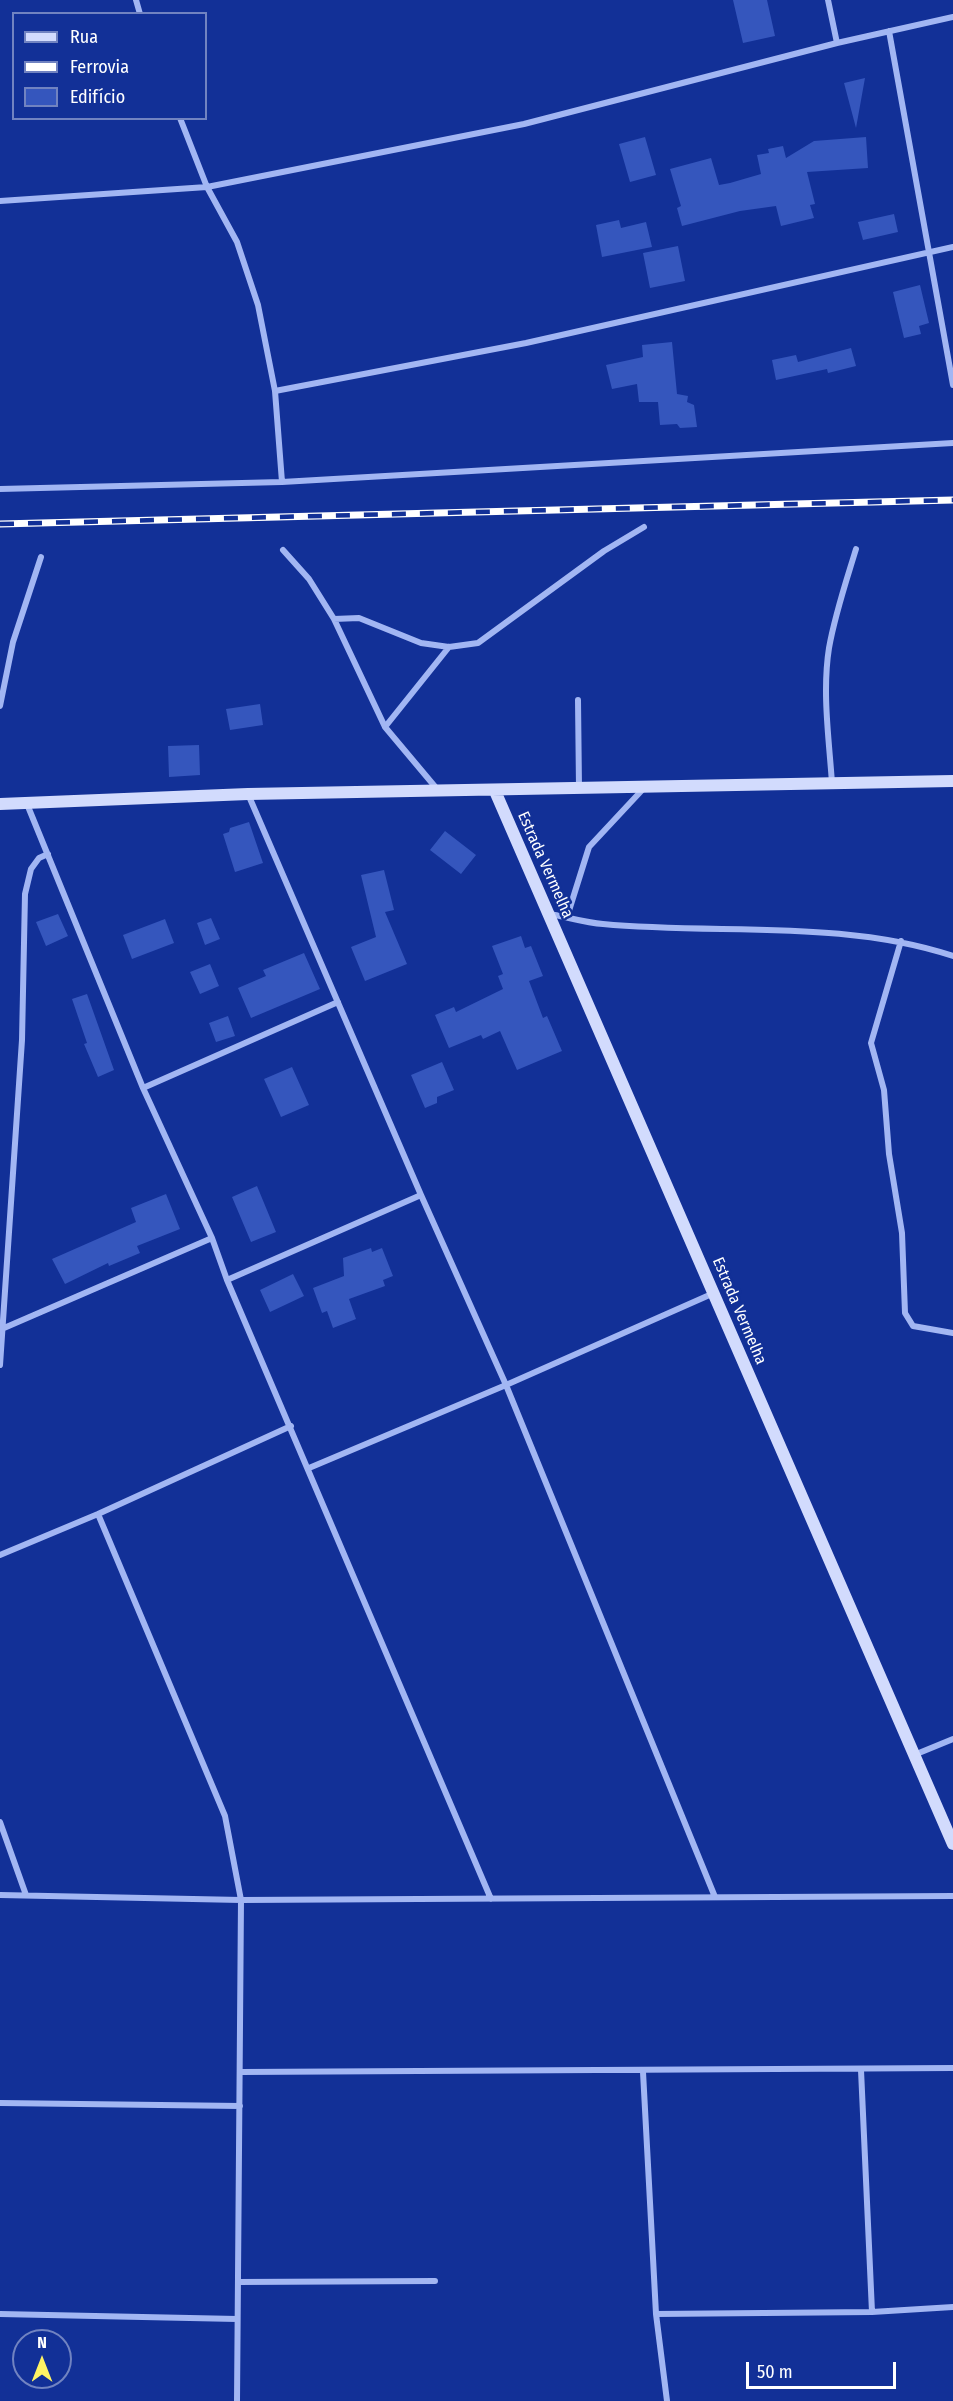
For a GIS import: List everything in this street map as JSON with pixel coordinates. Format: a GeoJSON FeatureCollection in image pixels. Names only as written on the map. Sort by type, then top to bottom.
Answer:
{"type":"FeatureCollection","features":[{"type":"Feature","properties":{"kind":"street"},"geometry":{"type":"LineString","coordinates":[[828,0],[837,43]]}},
{"type":"Feature","properties":{"kind":"street"},"geometry":{"type":"LineString","coordinates":[[0,201],[207,187],[524,124],[837,43],[953,17]]}},
{"type":"Feature","properties":{"kind":"street"},"geometry":{"type":"LineString","coordinates":[[889,31],[953,385]]}},
{"type":"Feature","properties":{"kind":"street"},"geometry":{"type":"LineString","coordinates":[[181,120],[207,187],[237,242],[254,294],[275,391],[282,482]]}},
{"type":"Feature","properties":{"kind":"street"},"geometry":{"type":"LineString","coordinates":[[275,391],[526,343],[953,247]]}},
{"type":"Feature","properties":{"kind":"street"},"geometry":{"type":"LineString","coordinates":[[0,489],[282,482],[953,443]]}},
{"type":"Feature","properties":{"kind":"street"},"geometry":{"type":"LineString","coordinates":[[334,620],[359,618],[421,643],[449,647],[478,643],[604,551],[644,527]]}},
{"type":"Feature","properties":{"kind":"street"},"geometry":{"type":"LineString","coordinates":[[283,549],[309,579],[334,620],[376,711],[386,727],[439,792]]}},
{"type":"Feature","properties":{"kind":"street"},"geometry":{"type":"LineString","coordinates":[[832,783],[826,698],[829,650],[839,602],[856,549]]}},
{"type":"Feature","properties":{"kind":"street"},"geometry":{"type":"LineString","coordinates":[[0,706],[13,642],[41,557]]}},
{"type":"Feature","properties":{"kind":"street"},"geometry":{"type":"LineString","coordinates":[[386,727],[449,647]]}},
{"type":"Feature","properties":{"kind":"street"},"geometry":{"type":"LineString","coordinates":[[578,700],[579,789]]}},
{"type":"Feature","properties":{"kind":"street"},"geometry":{"type":"LineString","coordinates":[[0,804],[248,794],[953,781]]}},
{"type":"Feature","properties":{"kind":"street"},"geometry":{"type":"LineString","coordinates":[[567,917],[589,847],[645,787]]}},
{"type":"Feature","properties":{"kind":"street","name":"Estrada Vermelha"},"geometry":{"type":"LineString","coordinates":[[495,791],[953,1844]]}},
{"type":"Feature","properties":{"kind":"street"},"geometry":{"type":"LineString","coordinates":[[248,794],[421,1196],[507,1385],[715,1897]]}},
{"type":"Feature","properties":{"kind":"street"},"geometry":{"type":"LineString","coordinates":[[27,804],[143,1088],[212,1238],[227,1280],[491,1899]]}},
{"type":"Feature","properties":{"kind":"street"},"geometry":{"type":"LineString","coordinates":[[0,1365],[22,1040],[25,894],[31,869],[39,858],[48,854]]}},
{"type":"Feature","properties":{"kind":"street"},"geometry":{"type":"LineString","coordinates":[[549,914],[601,924],[774,931],[901,941],[953,956]]}},
{"type":"Feature","properties":{"kind":"street"},"geometry":{"type":"LineString","coordinates":[[901,941],[871,1043],[884,1090],[889,1154],[902,1233],[905,1313],[913,1326],[953,1333]]}},
{"type":"Feature","properties":{"kind":"street"},"geometry":{"type":"LineString","coordinates":[[143,1088],[338,1002]]}},
{"type":"Feature","properties":{"kind":"street"},"geometry":{"type":"LineString","coordinates":[[227,1280],[421,1196]]}},
{"type":"Feature","properties":{"kind":"street"},"geometry":{"type":"LineString","coordinates":[[4,1328],[212,1238]]}},
{"type":"Feature","properties":{"kind":"street"},"geometry":{"type":"LineString","coordinates":[[309,1468],[507,1385],[714,1293]]}},
{"type":"Feature","properties":{"kind":"street"},"geometry":{"type":"LineString","coordinates":[[0,1548],[0,1555],[98,1515],[291,1426]]}},
{"type":"Feature","properties":{"kind":"street"},"geometry":{"type":"LineString","coordinates":[[98,1515],[225,1816],[242,1900],[237,2401]]}},
{"type":"Feature","properties":{"kind":"street"},"geometry":{"type":"LineString","coordinates":[[914,1755],[953,1739]]}},
{"type":"Feature","properties":{"kind":"street"},"geometry":{"type":"LineString","coordinates":[[0,1822],[26,1895]]}},
{"type":"Feature","properties":{"kind":"street"},"geometry":{"type":"LineString","coordinates":[[0,1895],[242,1900],[953,1896]]}},
{"type":"Feature","properties":{"kind":"street"},"geometry":{"type":"LineString","coordinates":[[241,2072],[643,2072],[953,2068]]}},
{"type":"Feature","properties":{"kind":"street"},"geometry":{"type":"LineString","coordinates":[[861,2070],[872,2312]]}},
{"type":"Feature","properties":{"kind":"street"},"geometry":{"type":"LineString","coordinates":[[643,2072],[656,2314],[667,2401]]}},
{"type":"Feature","properties":{"kind":"street"},"geometry":{"type":"LineString","coordinates":[[0,2103],[240,2106]]}},
{"type":"Feature","properties":{"kind":"street"},"geometry":{"type":"LineString","coordinates":[[238,2282],[435,2281]]}},
{"type":"Feature","properties":{"kind":"street"},"geometry":{"type":"LineString","coordinates":[[656,2314],[872,2312],[953,2307]]}},
{"type":"Feature","properties":{"kind":"street"},"geometry":{"type":"LineString","coordinates":[[0,2313],[237,2319]]}},
{"type":"Feature","properties":{"kind":"building"},"geometry":{"type":"Polygon","coordinates":[[[733,0],[767,0],[775,36],[743,43],[733,0]]]}},
{"type":"Feature","properties":{"kind":"building"},"geometry":{"type":"Polygon","coordinates":[[[865,78],[856,128],[844,83],[865,78]]]}},
{"type":"Feature","properties":{"kind":"building"},"geometry":{"type":"Polygon","coordinates":[[[645,137],[656,175],[630,182],[619,144],[645,137]]]}},
{"type":"Feature","properties":{"kind":"building"},"geometry":{"type":"Polygon","coordinates":[[[866,137],[868,168],[807,172],[815,204],[810,205],[814,218],[781,226],[776,206],[740,211],[682,226],[677,208],[681,206],[670,169],[711,158],[719,185],[761,174],[757,155],[769,153],[768,149],[783,146],[786,158],[814,141],[866,137]]]}},
{"type":"Feature","properties":{"kind":"building"},"geometry":{"type":"Polygon","coordinates":[[[894,214],[898,232],[863,240],[858,222],[894,214]]]}},
{"type":"Feature","properties":{"kind":"building"},"geometry":{"type":"Polygon","coordinates":[[[619,220],[621,228],[646,222],[652,247],[602,257],[596,225],[619,220]]]}},
{"type":"Feature","properties":{"kind":"building"},"geometry":{"type":"Polygon","coordinates":[[[678,246],[685,281],[650,288],[643,253],[678,246]]]}},
{"type":"Feature","properties":{"kind":"building"},"geometry":{"type":"Polygon","coordinates":[[[920,285],[929,323],[919,326],[921,334],[904,338],[893,292],[920,285]]]}},
{"type":"Feature","properties":{"kind":"building"},"geometry":{"type":"Polygon","coordinates":[[[672,342],[677,394],[688,396],[687,402],[694,405],[697,427],[680,428],[677,424],[660,425],[658,402],[639,402],[637,384],[612,389],[606,365],[643,357],[642,345],[672,342]]]}},
{"type":"Feature","properties":{"kind":"building"},"geometry":{"type":"Polygon","coordinates":[[[851,348],[856,366],[828,373],[827,369],[776,380],[772,360],[796,355],[798,362],[851,348]]]}},
{"type":"Feature","properties":{"kind":"building"},"geometry":{"type":"Polygon","coordinates":[[[260,704],[263,725],[230,730],[226,709],[260,704]]]}},
{"type":"Feature","properties":{"kind":"building"},"geometry":{"type":"Polygon","coordinates":[[[199,745],[200,775],[169,777],[168,746],[199,745]]]}},
{"type":"Feature","properties":{"kind":"building"},"geometry":{"type":"Polygon","coordinates":[[[249,822],[263,863],[235,872],[223,834],[229,832],[230,828],[249,822]]]}},
{"type":"Feature","properties":{"kind":"building"},"geometry":{"type":"Polygon","coordinates":[[[445,831],[476,855],[461,874],[430,850],[445,831]]]}},
{"type":"Feature","properties":{"kind":"building"},"geometry":{"type":"Polygon","coordinates":[[[384,870],[394,910],[385,912],[407,964],[365,981],[351,947],[376,937],[361,875],[384,870]]]}},
{"type":"Feature","properties":{"kind":"building"},"geometry":{"type":"Polygon","coordinates":[[[58,914],[68,936],[46,946],[36,922],[58,914]]]}},
{"type":"Feature","properties":{"kind":"building"},"geometry":{"type":"Polygon","coordinates":[[[211,918],[220,939],[205,945],[197,923],[211,918]]]}},
{"type":"Feature","properties":{"kind":"building"},"geometry":{"type":"Polygon","coordinates":[[[165,919],[174,943],[132,959],[123,935],[165,919]]]}},
{"type":"Feature","properties":{"kind":"building"},"geometry":{"type":"Polygon","coordinates":[[[521,936],[525,948],[531,946],[543,976],[529,981],[543,1018],[547,1016],[562,1051],[517,1070],[500,1031],[483,1039],[481,1035],[449,1048],[435,1015],[454,1007],[456,1012],[503,989],[498,976],[503,974],[492,946],[521,936]]]}},
{"type":"Feature","properties":{"kind":"building"},"geometry":{"type":"Polygon","coordinates":[[[304,953],[320,989],[251,1018],[238,988],[266,976],[263,970],[304,953]]]}},
{"type":"Feature","properties":{"kind":"building"},"geometry":{"type":"Polygon","coordinates":[[[210,964],[219,986],[200,994],[190,972],[210,964]]]}},
{"type":"Feature","properties":{"kind":"building"},"geometry":{"type":"Polygon","coordinates":[[[87,994],[114,1070],[98,1077],[84,1044],[87,1043],[72,999],[87,994]]]}},
{"type":"Feature","properties":{"kind":"building"},"geometry":{"type":"Polygon","coordinates":[[[228,1016],[235,1036],[216,1042],[209,1023],[228,1016]]]}},
{"type":"Feature","properties":{"kind":"building"},"geometry":{"type":"Polygon","coordinates":[[[442,1062],[454,1090],[437,1097],[437,1103],[425,1108],[411,1075],[442,1062]]]}},
{"type":"Feature","properties":{"kind":"building"},"geometry":{"type":"Polygon","coordinates":[[[292,1067],[309,1105],[281,1117],[264,1079],[292,1067]]]}},
{"type":"Feature","properties":{"kind":"building"},"geometry":{"type":"Polygon","coordinates":[[[257,1186],[276,1232],[251,1242],[232,1197],[257,1186]]]}},
{"type":"Feature","properties":{"kind":"building"},"geometry":{"type":"Polygon","coordinates":[[[166,1194],[180,1229],[137,1246],[140,1253],[109,1266],[108,1263],[65,1284],[52,1259],[136,1222],[131,1208],[166,1194]]]}},
{"type":"Feature","properties":{"kind":"building"},"geometry":{"type":"Polygon","coordinates":[[[371,1248],[372,1252],[382,1248],[393,1276],[383,1280],[385,1286],[349,1299],[356,1319],[333,1328],[327,1311],[322,1313],[313,1288],[344,1276],[343,1258],[371,1248]]]}},
{"type":"Feature","properties":{"kind":"building"},"geometry":{"type":"Polygon","coordinates":[[[293,1274],[304,1296],[270,1312],[260,1290],[293,1274]]]}},
{"type":"Feature","properties":{"kind":"railway"},"geometry":{"type":"LineString","coordinates":[[0,524],[953,500]]}}]}
